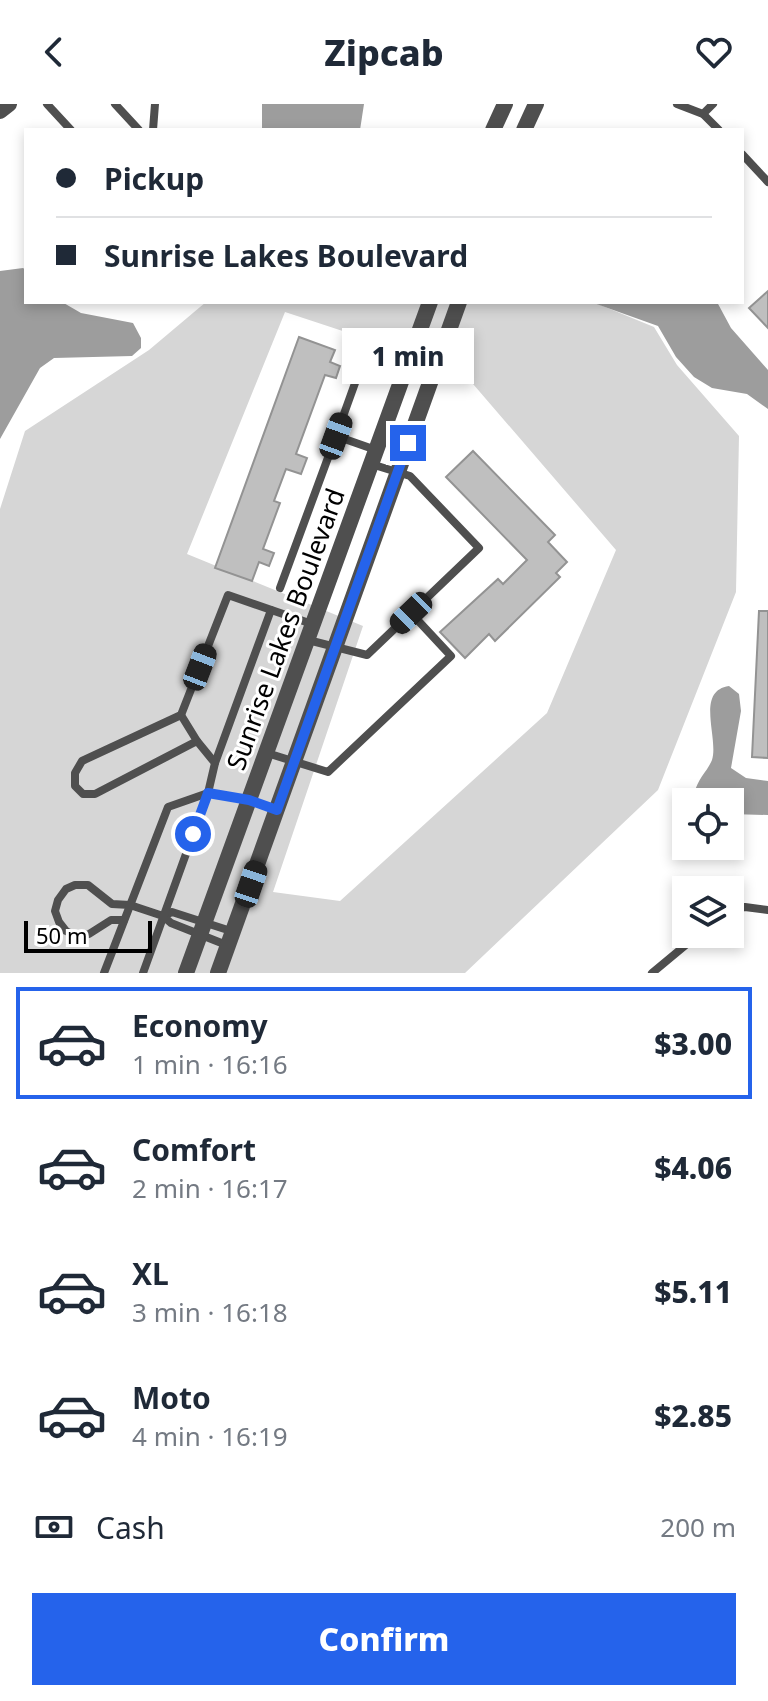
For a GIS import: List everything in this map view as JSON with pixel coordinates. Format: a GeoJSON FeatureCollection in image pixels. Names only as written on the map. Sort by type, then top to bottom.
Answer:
{"type":"FeatureCollection","features":[{"type":"Feature","properties":{"kind":"street"},"geometry":{"type":"LineString","coordinates":[[0,111],[9,104]]}},
{"type":"Feature","properties":{"kind":"street"},"geometry":{"type":"LineString","coordinates":[[494,128],[505,104]]}},
{"type":"Feature","properties":{"kind":"street"},"geometry":{"type":"LineString","coordinates":[[525,128],[536,104]]}},
{"type":"Feature","properties":{"kind":"street","name":"Sunrise Lakes Boulevard"},"geometry":{"type":"LineString","coordinates":[[186,973],[429,304]]}},
{"type":"Feature","properties":{"kind":"street","name":"Sunrise Lakes Boulevard"},"geometry":{"type":"LineString","coordinates":[[218,973],[458,304]]}},
{"type":"Feature","properties":{"kind":"lane"},"geometry":{"type":"LineString","coordinates":[[47,104],[69,128]]}},
{"type":"Feature","properties":{"kind":"lane"},"geometry":{"type":"LineString","coordinates":[[115,104],[137,128]]}},
{"type":"Feature","properties":{"kind":"lane"},"geometry":{"type":"LineString","coordinates":[[153,128],[155,104]]}},
{"type":"Feature","properties":{"kind":"lane"},"geometry":{"type":"LineString","coordinates":[[677,104],[703,114],[717,128]]}},
{"type":"Feature","properties":{"kind":"lane"},"geometry":{"type":"LineString","coordinates":[[703,114],[713,104]]}},
{"type":"Feature","properties":{"kind":"lane"},"geometry":{"type":"LineString","coordinates":[[744,156],[768,182]]}},
{"type":"Feature","properties":{"kind":"lane"},"geometry":{"type":"LineString","coordinates":[[280,588],[368,347]]}},
{"type":"Feature","properties":{"kind":"lane"},"geometry":{"type":"LineString","coordinates":[[197,741],[95,794],[83,794],[75,786],[75,773],[82,761],[181,715],[228,595],[271,610],[337,647],[367,655],[479,548],[410,476],[336,436]]}},
{"type":"Feature","properties":{"kind":"lane"},"geometry":{"type":"LineString","coordinates":[[143,973],[271,610]]}},
{"type":"Feature","properties":{"kind":"lane"},"geometry":{"type":"LineString","coordinates":[[266,753],[328,772],[451,656],[411,613]]}},
{"type":"Feature","properties":{"kind":"lane"},"geometry":{"type":"LineString","coordinates":[[181,715],[215,763]]}},
{"type":"Feature","properties":{"kind":"lane"},"geometry":{"type":"LineString","coordinates":[[104,973],[168,807],[208,793],[249,800],[277,810]]}},
{"type":"Feature","properties":{"kind":"lane"},"geometry":{"type":"LineString","coordinates":[[124,920],[111,920],[78,937],[66,931],[55,911],[66,889],[88,885],[112,904],[130,905],[163,916],[172,912],[231,939]]}},
{"type":"Feature","properties":{"kind":"lane"},"geometry":{"type":"LineString","coordinates":[[744,907],[768,910]]}},
{"type":"Feature","properties":{"kind":"lane"},"geometry":{"type":"LineString","coordinates":[[202,928],[231,939]]}},
{"type":"Feature","properties":{"kind":"lane"},"geometry":{"type":"LineString","coordinates":[[652,973],[682,948]]}},
{"type":"Feature","properties":{"kind":"shaded area"},"geometry":{"type":"Polygon","coordinates":[[[262,104],[364,104],[360,128],[262,128],[262,104]]]}},
{"type":"Feature","properties":{"kind":"shaded area"},"geometry":{"type":"Polygon","coordinates":[[[24,269],[24,304],[65,304],[81,313],[133,323],[141,338],[141,348],[132,356],[54,358],[40,368],[0,439],[0,271],[24,269]]]}},
{"type":"Feature","properties":{"kind":"shaded area"},"geometry":{"type":"Polygon","coordinates":[[[204,304],[598,304],[654,327],[677,365],[739,436],[736,592],[658,790],[465,973],[0,973],[0,509],[25,431],[149,350],[204,304]],[[285,312],[187,554],[363,626],[273,892],[340,901],[547,713],[616,550],[461,370],[285,312]]]}},
{"type":"Feature","properties":{"kind":"shaded area"},"geometry":{"type":"Polygon","coordinates":[[[597,304],[718,304],[731,328],[768,370],[768,409],[747,394],[712,388],[694,377],[676,357],[658,326],[597,304]]]}},
{"type":"Feature","properties":{"kind":"shaded area"},"geometry":{"type":"Polygon","coordinates":[[[729,686],[739,694],[741,711],[731,768],[746,778],[768,781],[768,815],[744,814],[744,788],[696,788],[712,760],[711,706],[719,690],[729,686]]]}},
{"type":"Feature","properties":{"kind":"building"},"geometry":{"type":"Polygon","coordinates":[[[768,291],[768,328],[749,308],[768,291]]]}},
{"type":"Feature","properties":{"kind":"building"},"geometry":{"type":"Polygon","coordinates":[[[299,337],[335,350],[330,362],[340,366],[336,378],[325,375],[296,454],[307,458],[301,474],[286,469],[274,501],[280,503],[263,549],[274,553],[269,566],[259,562],[252,581],[215,568],[299,337]]]}},
{"type":"Feature","properties":{"kind":"building"},"geometry":{"type":"Polygon","coordinates":[[[473,451],[555,535],[548,542],[567,562],[556,573],[560,577],[495,641],[489,634],[465,658],[440,632],[498,579],[503,584],[527,560],[446,477],[473,451]]]}},
{"type":"Feature","properties":{"kind":"building"},"geometry":{"type":"Polygon","coordinates":[[[759,611],[768,611],[768,758],[752,757],[759,611]]]}},
{"type":"Feature","properties":{"kind":"route"},"geometry":{"type":"LineString","coordinates":[[193,834],[208,793],[249,800],[277,810],[408,443]]}}]}
